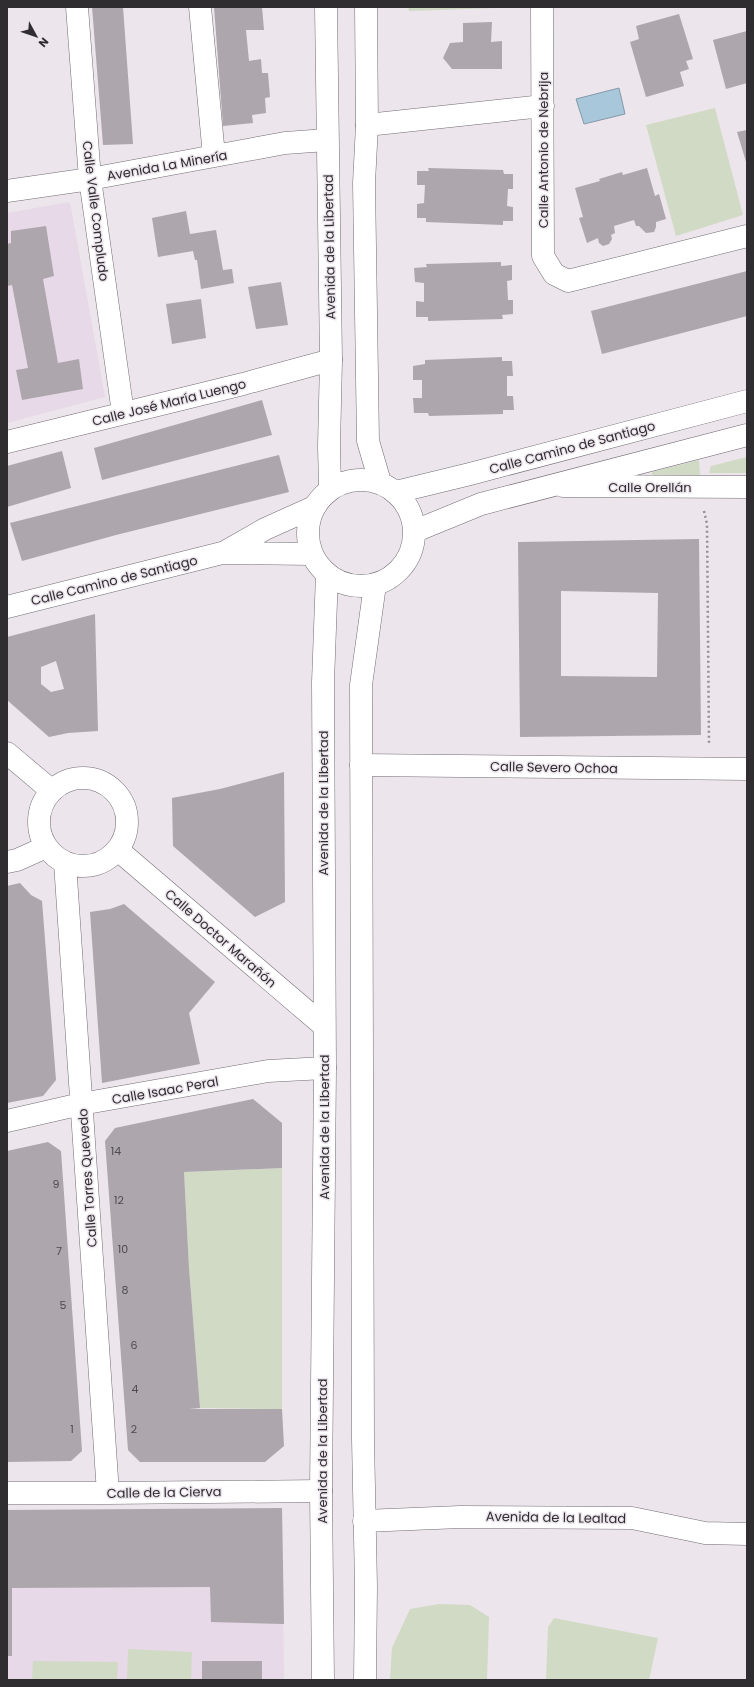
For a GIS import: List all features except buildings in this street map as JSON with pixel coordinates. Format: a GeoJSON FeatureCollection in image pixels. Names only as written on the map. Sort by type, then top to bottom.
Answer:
{"type":"FeatureCollection","features":[{"type":"Feature","properties":{"kind":"street","name":"Calle Valle Compludo"},"geometry":{"type":"LineString","coordinates":[[77,7],[90,178],[123,413]]}},
{"type":"Feature","properties":{"kind":"street"},"geometry":{"type":"LineString","coordinates":[[200,7],[214,156]]}},
{"type":"Feature","properties":{"kind":"street","name":"Avenida de la Libertad"},"geometry":{"type":"LineString","coordinates":[[326,7],[331,360],[329,439],[330,488]]}},
{"type":"Feature","properties":{"kind":"street"},"geometry":{"type":"LineString","coordinates":[[366,7],[366,125],[364,183],[368,441],[388,487],[409,509],[414,532],[411,550],[403,565],[387,579],[375,585],[353,586],[340,582],[320,568],[311,554],[307,537],[308,527],[314,507],[330,488],[344,482],[358,479],[388,487]]}},
{"type":"Feature","properties":{"kind":"street","name":"Calle Antonio de Nebrija"},"geometry":{"type":"LineString","coordinates":[[545,8],[543,106],[543,256],[554,274],[568,281],[747,236]]}},
{"type":"Feature","properties":{"kind":"street"},"geometry":{"type":"LineString","coordinates":[[366,125],[543,106]]}},
{"type":"Feature","properties":{"kind":"street","name":"Avenida La Minería"},"geometry":{"type":"LineString","coordinates":[[7,191],[90,178],[285,143],[327,140]]}},
{"type":"Feature","properties":{"kind":"street","name":"Calle José María Luengo"},"geometry":{"type":"LineString","coordinates":[[7,442],[243,384],[331,360]]}},
{"type":"Feature","properties":{"kind":"street","name":"Calle Camino de Santiago"},"geometry":{"type":"LineString","coordinates":[[388,487],[470,474],[747,401]]}},
{"type":"Feature","properties":{"kind":"street"},"geometry":{"type":"LineString","coordinates":[[414,532],[481,504],[747,435]]}},
{"type":"Feature","properties":{"kind":"street","name":"Calle Orellán"},"geometry":{"type":"LineString","coordinates":[[554,486],[747,487]]}},
{"type":"Feature","properties":{"kind":"street","name":"Calle Camino de Santiago"},"geometry":{"type":"LineString","coordinates":[[222,553],[265,529],[314,507]]}},
{"type":"Feature","properties":{"kind":"street","name":"Calle Camino de Santiago"},"geometry":{"type":"LineString","coordinates":[[7,607],[222,553],[311,554]]}},
{"type":"Feature","properties":{"kind":"street","name":"Avenida de la Libertad"},"geometry":{"type":"LineString","coordinates":[[323,1680],[322,1491],[325,1068],[323,682],[327,574]]}},
{"type":"Feature","properties":{"kind":"street"},"geometry":{"type":"LineString","coordinates":[[365,1680],[366,1586],[364,1521],[361,685],[375,585]]}},
{"type":"Feature","properties":{"kind":"street"},"geometry":{"type":"LineString","coordinates":[[7,753],[52,791]]}},
{"type":"Feature","properties":{"kind":"street","name":"Calle Severo Ochoa"},"geometry":{"type":"LineString","coordinates":[[361,765],[709,770],[747,769]]}},
{"type":"Feature","properties":{"kind":"street"},"geometry":{"type":"LineString","coordinates":[[89,778],[101,782],[113,789],[121,799],[126,812],[128,825],[125,838],[118,850],[110,858],[99,864],[76,866],[65,863],[54,856],[46,847],[40,833],[39,818],[43,804],[52,791],[62,783],[75,779],[89,778]]}},
{"type":"Feature","properties":{"kind":"street"},"geometry":{"type":"LineString","coordinates":[[7,862],[17,860],[46,847]]}},
{"type":"Feature","properties":{"kind":"street","name":"Calle Doctor Marañón"},"geometry":{"type":"LineString","coordinates":[[118,850],[324,1026]]}},
{"type":"Feature","properties":{"kind":"street","name":"Calle Torres Quevedo"},"geometry":{"type":"LineString","coordinates":[[65,863],[108,1493]]}},
{"type":"Feature","properties":{"kind":"street","name":"Calle Isaac Peral"},"geometry":{"type":"LineString","coordinates":[[7,1121],[81,1104],[268,1072],[325,1068]]}},
{"type":"Feature","properties":{"kind":"street","name":"Calle de la Cierva"},"geometry":{"type":"LineString","coordinates":[[7,1493],[322,1491]]}},
{"type":"Feature","properties":{"kind":"street","name":"Avenida de la Lealtad"},"geometry":{"type":"LineString","coordinates":[[364,1521],[460,1517],[632,1518],[705,1533],[747,1534]]}},
{"type":"Feature","properties":{"kind":"path"},"geometry":{"type":"LineString","coordinates":[[700,487],[706,524],[709,770]]}},
{"type":"Feature","properties":{"kind":"shaded area"},"geometry":{"type":"Polygon","coordinates":[[[70,202],[105,397],[7,423],[7,213],[70,202]]]}},
{"type":"Feature","properties":{"kind":"shaded area"},"geometry":{"type":"Polygon","coordinates":[[[282,1508],[284,1680],[7,1680],[7,1510],[282,1508]]]}},
{"type":"Feature","properties":{"kind":"green space"},"geometry":{"type":"Polygon","coordinates":[[[408,7],[522,7],[409,11],[408,7]]]}},
{"type":"Feature","properties":{"kind":"green space"},"geometry":{"type":"Polygon","coordinates":[[[715,108],[743,215],[676,236],[646,125],[715,108]]]}},
{"type":"Feature","properties":{"kind":"green space"},"geometry":{"type":"Polygon","coordinates":[[[747,457],[747,473],[709,473],[711,466],[747,457]]]}},
{"type":"Feature","properties":{"kind":"green space"},"geometry":{"type":"Polygon","coordinates":[[[699,460],[700,475],[652,477],[652,472],[699,460]]]}},
{"type":"Feature","properties":{"kind":"green space"},"geometry":{"type":"Polygon","coordinates":[[[282,1168],[282,1409],[200,1408],[189,1268],[184,1172],[282,1168]]]}},
{"type":"Feature","properties":{"kind":"green space"},"geometry":{"type":"Polygon","coordinates":[[[439,1604],[470,1605],[489,1617],[487,1680],[390,1680],[392,1648],[410,1609],[439,1604]]]}},
{"type":"Feature","properties":{"kind":"green space"},"geometry":{"type":"Polygon","coordinates":[[[554,1618],[658,1638],[649,1680],[546,1680],[548,1627],[554,1618]]]}},
{"type":"Feature","properties":{"kind":"green space"},"geometry":{"type":"Polygon","coordinates":[[[128,1649],[192,1652],[191,1680],[127,1680],[128,1649]]]}},
{"type":"Feature","properties":{"kind":"green space"},"geometry":{"type":"Polygon","coordinates":[[[33,1661],[118,1662],[117,1680],[32,1680],[33,1661]]]}},
{"type":"Feature","properties":{"kind":"water"},"geometry":{"type":"Polygon","coordinates":[[[619,88],[625,114],[584,124],[576,99],[619,88]]]}}]}
